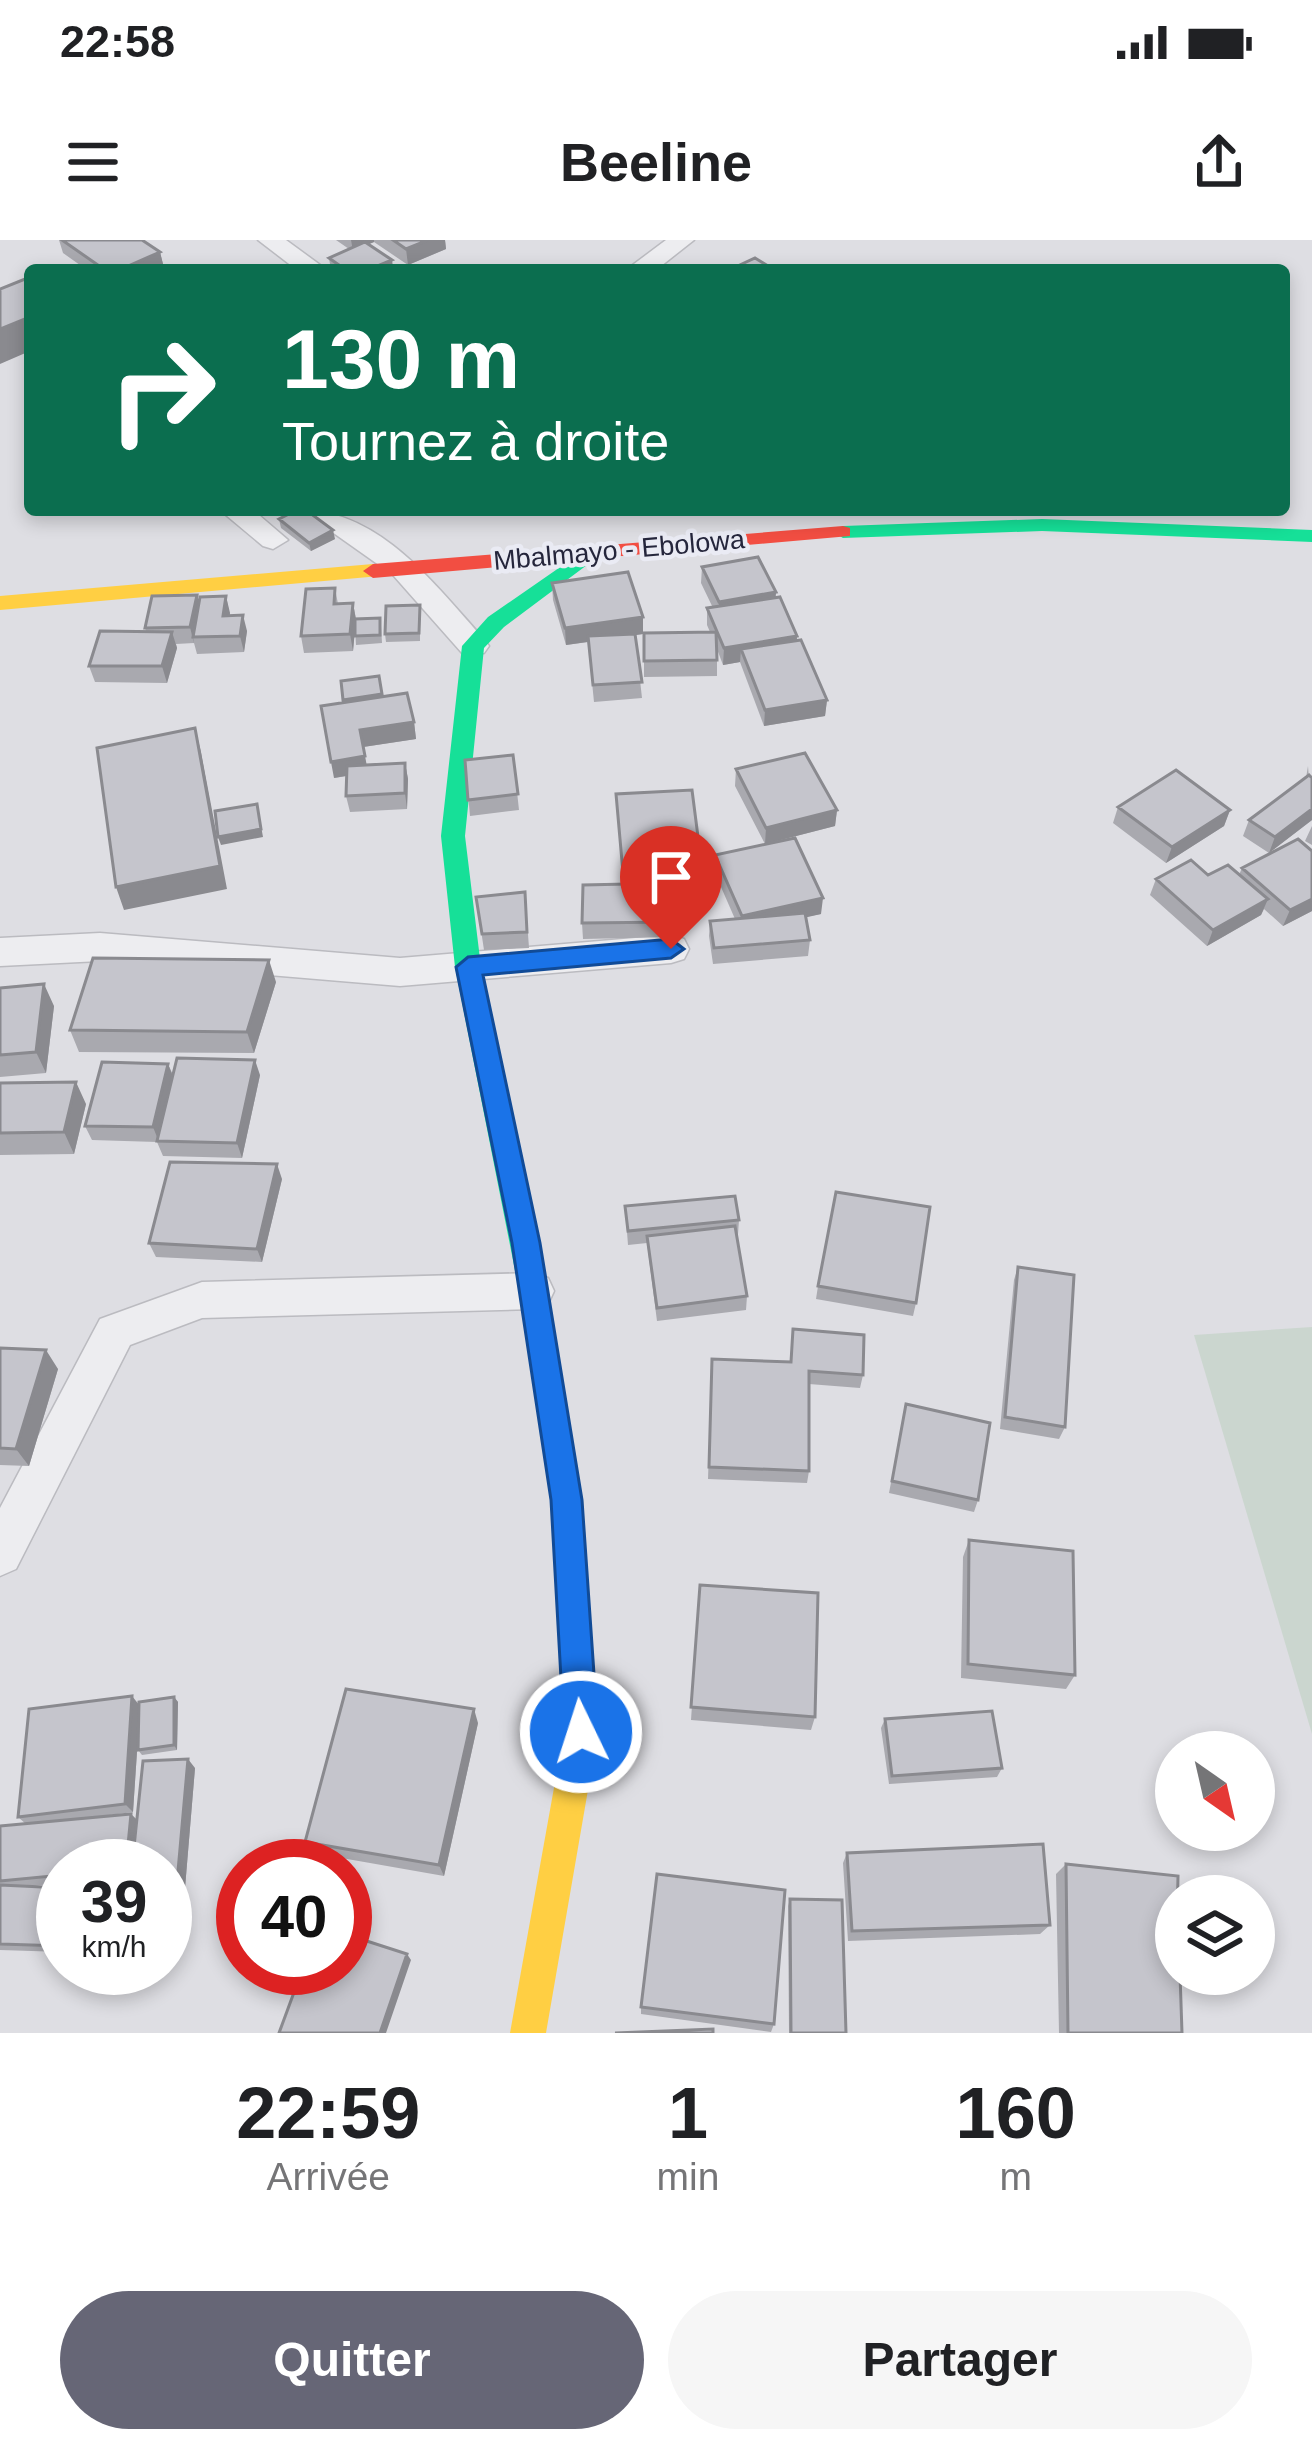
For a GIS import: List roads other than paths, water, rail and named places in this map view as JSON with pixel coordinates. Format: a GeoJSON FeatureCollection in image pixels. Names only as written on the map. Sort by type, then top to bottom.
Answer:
{"type":"FeatureCollection","features":[{"type":"Feature","properties":{"kind":"main road","name":"Mbalmayo - Ebolowa"},"geometry":{"type":"LineString","coordinates":[[0,603],[889,528],[1042,525],[1312,536]]}},
{"type":"Feature","properties":{"kind":"main road"},"geometry":{"type":"LineString","coordinates":[[528,2033],[581,1732],[566,1500],[532,1292],[468,967],[453,836],[473,646],[496,622],[592,551]]}},
{"type":"Feature","properties":{"kind":"street"},"geometry":{"type":"LineString","coordinates":[[270,240],[305,264]]}},
{"type":"Feature","properties":{"kind":"street"},"geometry":{"type":"LineString","coordinates":[[648,264],[682,240]]}},
{"type":"Feature","properties":{"kind":"street"},"geometry":{"type":"LineString","coordinates":[[243,516],[273,540]]}},
{"type":"Feature","properties":{"kind":"street"},"geometry":{"type":"LineString","coordinates":[[339,516],[404,568],[473,646]]}},
{"type":"Feature","properties":{"kind":"street"},"geometry":{"type":"LineString","coordinates":[[0,952],[100,947],[400,972],[671,949]]}},
{"type":"Feature","properties":{"kind":"street"},"geometry":{"type":"LineString","coordinates":[[0,1554],[115,1332],[202,1300],[532,1292]]}}]}
